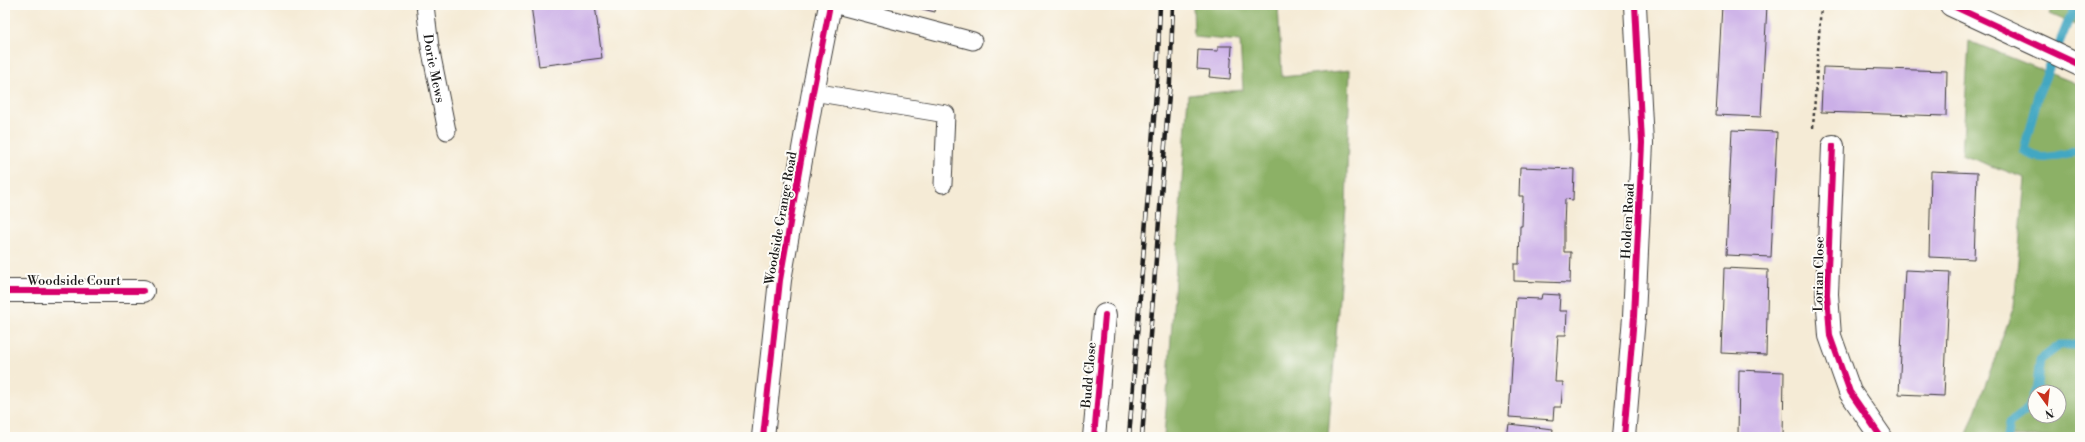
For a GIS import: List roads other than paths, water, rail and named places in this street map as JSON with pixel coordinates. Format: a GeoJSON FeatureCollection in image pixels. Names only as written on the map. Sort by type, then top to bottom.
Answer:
{"type":"FeatureCollection","features":[{"type":"Feature","properties":{"kind":"street","name":"Woodside Grange Road"},"geometry":{"type":"LineString","coordinates":[[763,437],[780,280],[830,5]]}},
{"type":"Feature","properties":{"kind":"street","name":"Holden Road"},"geometry":{"type":"LineString","coordinates":[[1624,437],[1634,317],[1642,143],[1635,5]]}},
{"type":"Feature","properties":{"kind":"street"},"geometry":{"type":"LineString","coordinates":[[1951,5],[2080,65]]}},
{"type":"Feature","properties":{"kind":"street","name":"Lorian Close"},"geometry":{"type":"LineString","coordinates":[[1833,146],[1827,294],[1830,336],[1850,392],[1881,437]]}},
{"type":"Feature","properties":{"kind":"street","name":"Woodside Court"},"geometry":{"type":"LineString","coordinates":[[5,291],[143,291]]}},
{"type":"Feature","properties":{"kind":"street","name":"Budd Close"},"geometry":{"type":"LineString","coordinates":[[1094,437],[1105,315]]}},
{"type":"Feature","properties":{"kind":"lane","name":"Dorie Mews"},"geometry":{"type":"LineString","coordinates":[[425,5],[430,47],[447,131]]}},
{"type":"Feature","properties":{"kind":"lane"},"geometry":{"type":"LineString","coordinates":[[837,5],[973,41]]}},
{"type":"Feature","properties":{"kind":"lane"},"geometry":{"type":"LineString","coordinates":[[813,92],[946,114],[943,184]]}},
{"type":"Feature","properties":{"kind":"waterway"},"geometry":{"type":"LineString","coordinates":[[2075,5],[2038,95],[2024,150],[2037,157],[2051,157],[2080,151]]}},
{"type":"Feature","properties":{"kind":"waterway"},"geometry":{"type":"LineString","coordinates":[[2007,437],[2009,423],[2029,408],[2037,385],[2040,360],[2060,345],[2080,345]]}},
{"type":"Feature","properties":{"kind":"railway"},"geometry":{"type":"LineString","coordinates":[[1129,437],[1157,80],[1160,5]]}},
{"type":"Feature","properties":{"kind":"railway"},"geometry":{"type":"LineString","coordinates":[[1142,437],[1170,81],[1173,5]]}}]}
